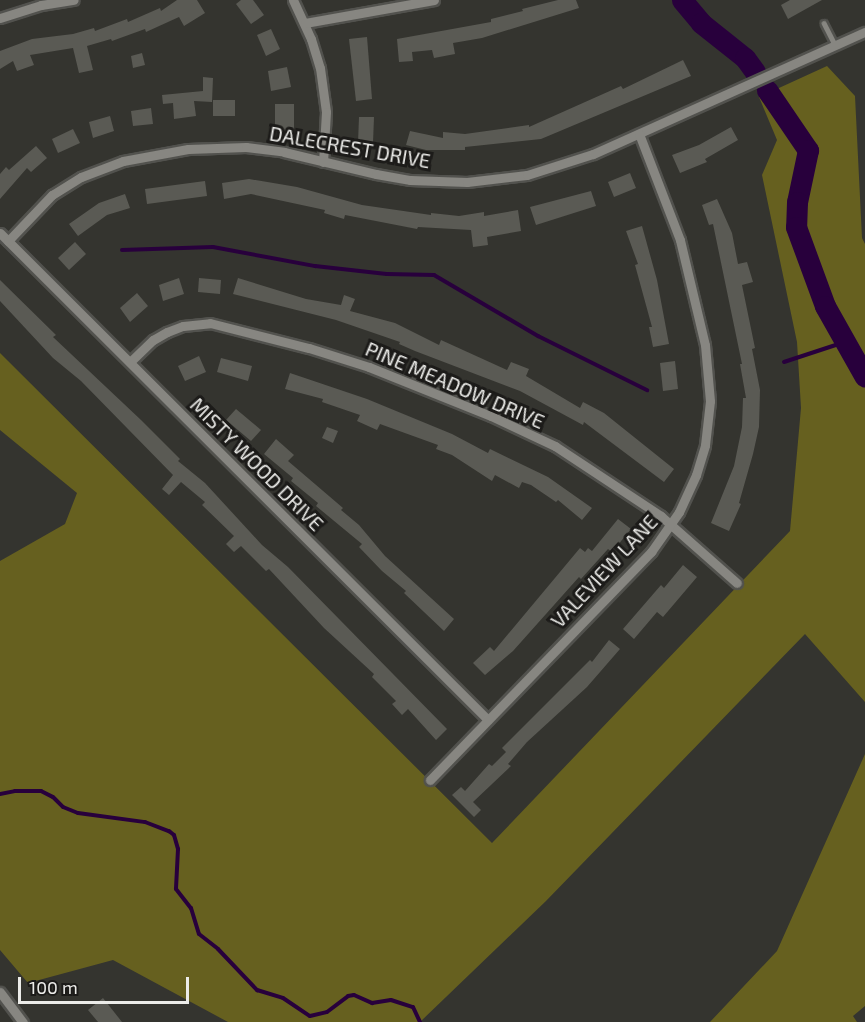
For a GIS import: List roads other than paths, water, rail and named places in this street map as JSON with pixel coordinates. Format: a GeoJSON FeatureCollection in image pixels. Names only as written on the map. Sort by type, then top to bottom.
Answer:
{"type":"FeatureCollection","features":[{"type":"Feature","properties":{"kind":"street"},"geometry":{"type":"LineString","coordinates":[[15,0],[20,10]]}},
{"type":"Feature","properties":{"kind":"street"},"geometry":{"type":"LineString","coordinates":[[0,18],[20,10],[74,0]]}},
{"type":"Feature","properties":{"kind":"street"},"geometry":{"type":"LineString","coordinates":[[293,0],[316,52],[325,95],[323,162]]}},
{"type":"Feature","properties":{"kind":"street"},"geometry":{"type":"LineString","coordinates":[[305,23],[434,0]]}},
{"type":"Feature","properties":{"kind":"street","name":"DALECREST DRIVE"},"geometry":{"type":"LineString","coordinates":[[8,241],[60,190],[81,177],[123,161],[188,149],[220,146],[284,152],[410,180],[468,182],[495,180],[559,166],[639,134],[865,32]]}},
{"type":"Feature","properties":{"kind":"street","name":"VALEVIEW LANE"},"geometry":{"type":"LineString","coordinates":[[430,780],[651,552],[672,525],[690,489],[705,445],[710,401],[709,371],[680,240],[664,193],[639,134]]}},
{"type":"Feature","properties":{"kind":"street","name":"MISTY WOOD DRIVE"},"geometry":{"type":"LineString","coordinates":[[0,233],[488,720]]}},
{"type":"Feature","properties":{"kind":"street","name":"PINE MEADOW DRIVE"},"geometry":{"type":"LineString","coordinates":[[130,362],[160,336],[183,326],[201,323],[228,326],[328,353],[399,378],[516,427],[575,458],[672,525],[737,583]]}},
{"type":"Feature","properties":{"kind":"street"},"geometry":{"type":"LineString","coordinates":[[0,992],[23,1022]]}},
{"type":"Feature","properties":{"kind":"lane"},"geometry":{"type":"LineString","coordinates":[[824,23],[835,45]]}},
{"type":"Feature","properties":{"kind":"waterway"},"geometry":{"type":"LineString","coordinates":[[682,0],[701,23],[745,58],[755,72]]}},
{"type":"Feature","properties":{"kind":"waterway"},"geometry":{"type":"LineString","coordinates":[[767,90],[808,150],[797,202],[796,227],[825,306],[865,377]]}},
{"type":"Feature","properties":{"kind":"waterway"},"geometry":{"type":"LineString","coordinates":[[122,250],[213,247],[315,266],[387,274],[434,275],[538,336],[647,390]]}},
{"type":"Feature","properties":{"kind":"waterway"},"geometry":{"type":"LineString","coordinates":[[784,362],[845,342]]}},
{"type":"Feature","properties":{"kind":"waterway"},"geometry":{"type":"LineString","coordinates":[[0,794],[15,791],[41,791],[53,797],[63,807],[78,813],[145,822],[169,831],[174,835],[178,849],[176,889],[191,908],[199,934],[218,949],[257,990],[283,998],[310,1016],[327,1012],[348,996],[354,995],[372,1003],[391,1000],[413,1007],[420,1022]]}}]}
